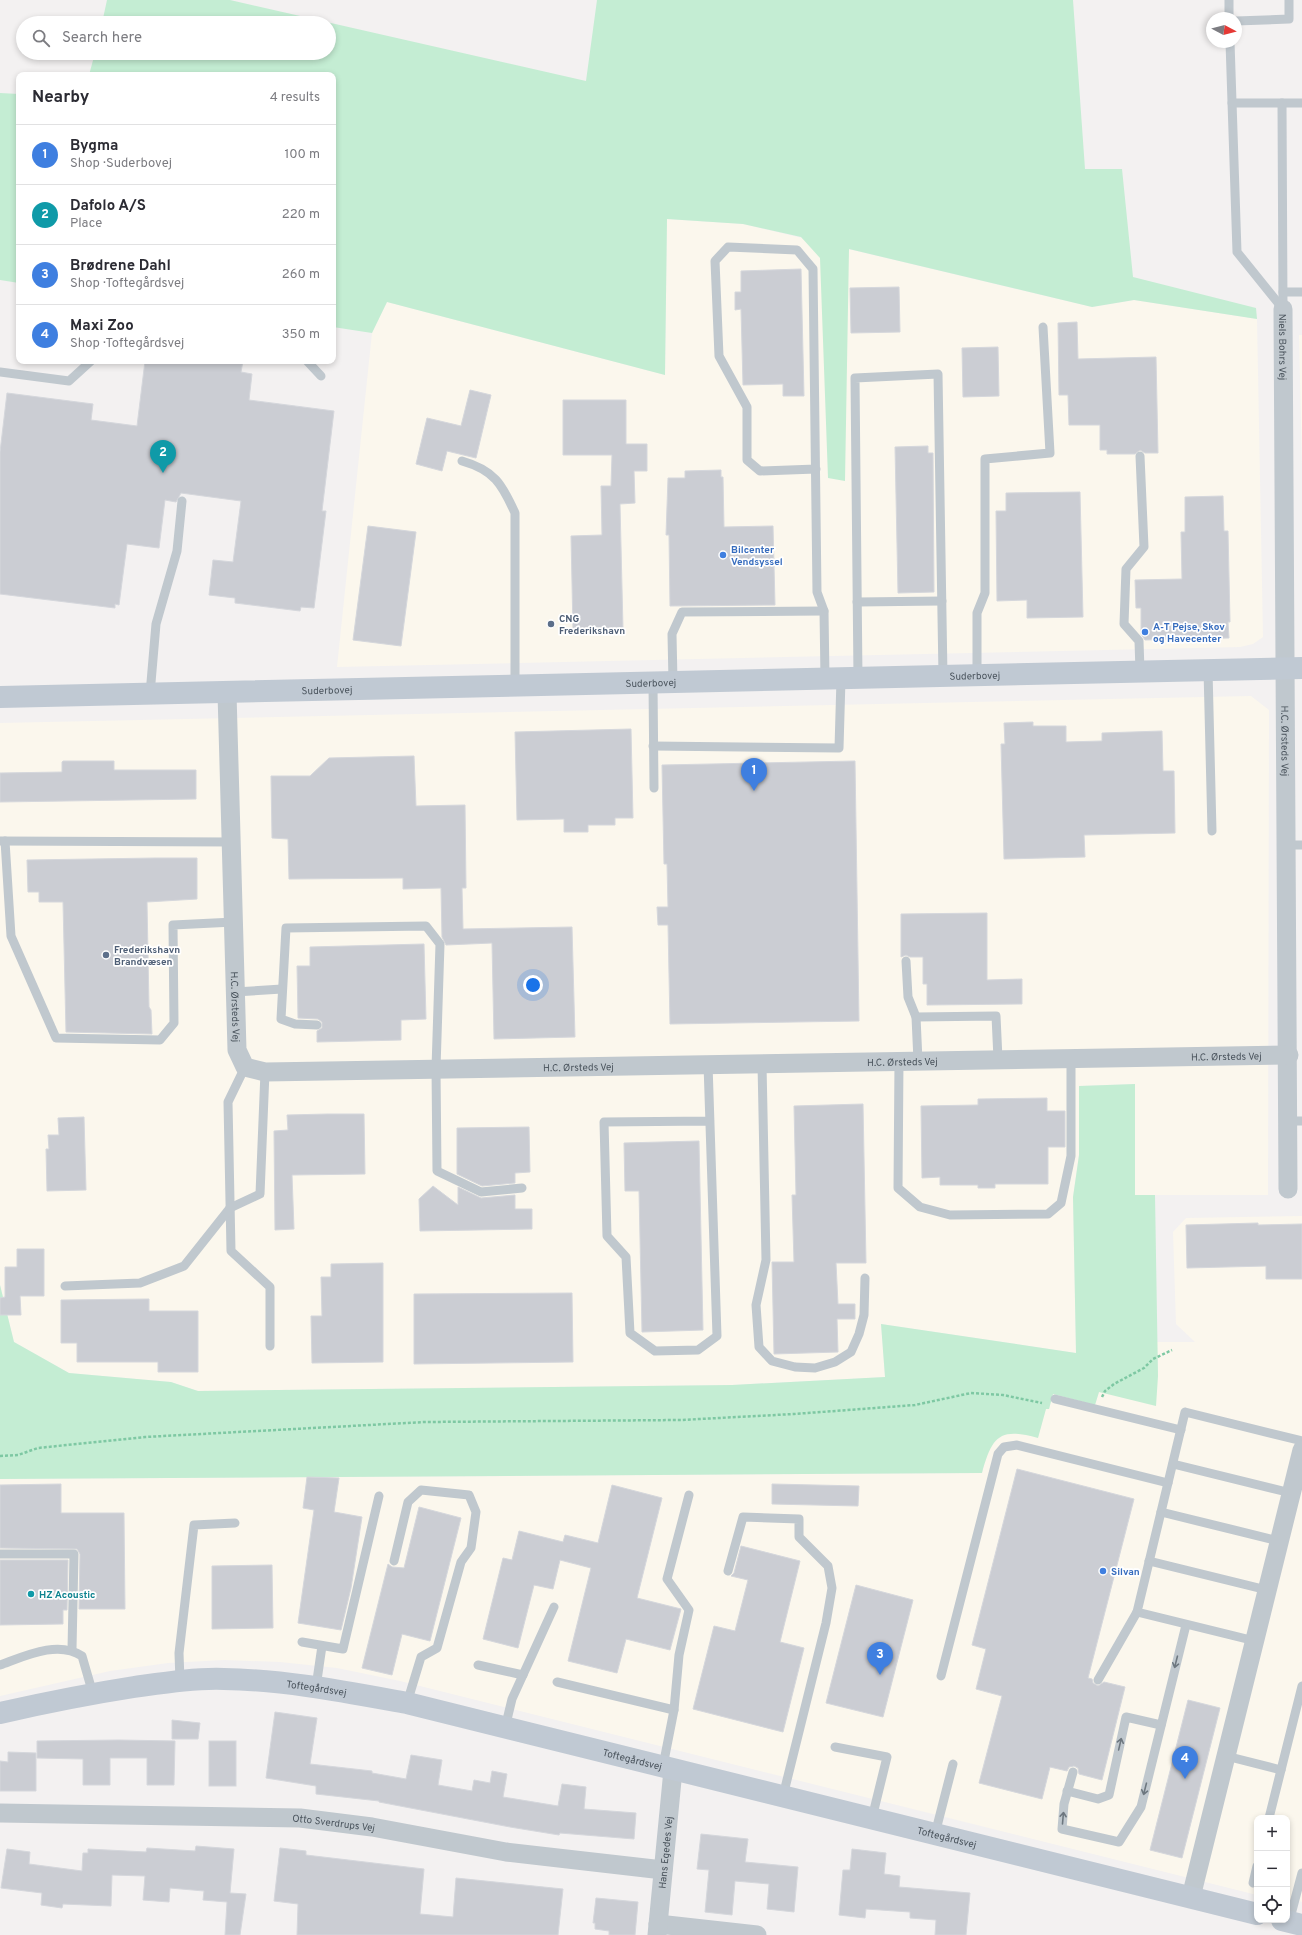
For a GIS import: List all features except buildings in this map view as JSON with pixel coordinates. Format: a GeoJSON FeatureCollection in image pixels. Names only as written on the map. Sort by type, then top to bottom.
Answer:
{"type":"FeatureCollection","features":[{"type":"Feature","properties":{"kind":"street","name":"Niels Bohrs Vej"},"geometry":{"type":"LineString","coordinates":[[1283,300],[1294,668]]}},
{"type":"Feature","properties":{"kind":"street","name":"Suderbovej"},"geometry":{"type":"LineString","coordinates":[[0,697],[1294,668]]}},
{"type":"Feature","properties":{"kind":"street","name":"H.C. Ørsteds Vej"},"geometry":{"type":"LineString","coordinates":[[1288,1189],[1295,1121],[1289,1055],[1294,845],[1294,668]]}},
{"type":"Feature","properties":{"kind":"street","name":"H.C. Ørsteds Vej"},"geometry":{"type":"LineString","coordinates":[[227,693],[237,1050],[245,1067],[265,1072],[1289,1055]]}},
{"type":"Feature","properties":{"kind":"street"},"geometry":{"type":"LineString","coordinates":[[1191,1897],[1302,1450]]}},
{"type":"Feature","properties":{"kind":"street","name":"Toftegårdsvej"},"geometry":{"type":"LineString","coordinates":[[0,1713],[93,1694],[180,1681],[223,1679],[280,1682],[316,1687],[407,1703],[1254,1913]]}},
{"type":"Feature","properties":{"kind":"street","name":"Hans Egedes Vej"},"geometry":{"type":"LineString","coordinates":[[658,1929],[664,1870],[668,1768]]}},
{"type":"Feature","properties":{"kind":"street","name":"Otto Sverdrups Vej"},"geometry":{"type":"LineString","coordinates":[[0,1813],[300,1818],[372,1827],[506,1852],[664,1870]]}},
{"type":"Feature","properties":{"kind":"street"},"geometry":{"type":"LineString","coordinates":[[658,1929],[757,1935]]}},
{"type":"Feature","properties":{"kind":"lane"},"geometry":{"type":"LineString","coordinates":[[1229,0],[1229,12]]}},
{"type":"Feature","properties":{"kind":"lane"},"geometry":{"type":"LineString","coordinates":[[1242,21],[1289,19],[1289,0]]}},
{"type":"Feature","properties":{"kind":"lane","name":"Niels Bohrs Vej"},"geometry":{"type":"LineString","coordinates":[[1230,48],[1237,252],[1283,300]]}},
{"type":"Feature","properties":{"kind":"lane"},"geometry":{"type":"LineString","coordinates":[[1232,103],[1302,103]]}},
{"type":"Feature","properties":{"kind":"lane"},"geometry":{"type":"LineString","coordinates":[[1282,103],[1283,300],[1302,292]]}},
{"type":"Feature","properties":{"kind":"lane"},"geometry":{"type":"LineString","coordinates":[[816,469],[760,471],[747,460],[747,407],[719,356],[715,261],[728,247],[797,250],[813,269],[816,469],[817,592],[824,611],[841,679]]}},
{"type":"Feature","properties":{"kind":"lane"},"geometry":{"type":"LineString","coordinates":[[978,675],[977,613],[985,593],[985,459],[1050,453],[1043,327]]}},
{"type":"Feature","properties":{"kind":"lane"},"geometry":{"type":"LineString","coordinates":[[0,372],[69,381],[88,364]]}},
{"type":"Feature","properties":{"kind":"lane"},"geometry":{"type":"LineString","coordinates":[[311,364],[321,376]]}},
{"type":"Feature","properties":{"kind":"lane"},"geometry":{"type":"LineString","coordinates":[[652,746],[839,748],[841,679],[857,602],[856,378],[938,374],[943,676]]}},
{"type":"Feature","properties":{"kind":"lane"},"geometry":{"type":"LineString","coordinates":[[1140,456],[1144,547],[1126,569],[1124,624],[1139,641],[1140,672]]}},
{"type":"Feature","properties":{"kind":"lane"},"geometry":{"type":"LineString","coordinates":[[462,461],[487,470],[497,479],[507,494],[515,513],[514,686]]}},
{"type":"Feature","properties":{"kind":"lane"},"geometry":{"type":"LineString","coordinates":[[150,694],[156,624],[177,551],[182,501]]}},
{"type":"Feature","properties":{"kind":"lane"},"geometry":{"type":"LineString","coordinates":[[857,602],[942,601]]}},
{"type":"Feature","properties":{"kind":"lane"},"geometry":{"type":"LineString","coordinates":[[654,788],[652,746],[672,634],[682,612],[824,611]]}},
{"type":"Feature","properties":{"kind":"lane"},"geometry":{"type":"LineString","coordinates":[[1208,670],[1212,831]]}},
{"type":"Feature","properties":{"kind":"lane"},"geometry":{"type":"LineString","coordinates":[[231,842],[2,841],[11,936],[56,1038],[160,1040],[174,1023],[173,925],[234,922]]}},
{"type":"Feature","properties":{"kind":"lane"},"geometry":{"type":"LineString","coordinates":[[317,1025],[295,1024],[281,1019],[286,928],[426,926],[440,944],[436,1068],[437,1171],[481,1192],[522,1188]]}},
{"type":"Feature","properties":{"kind":"lane"},"geometry":{"type":"LineString","coordinates":[[906,961],[908,997],[916,1017],[918,1061]]}},
{"type":"Feature","properties":{"kind":"lane"},"geometry":{"type":"LineString","coordinates":[[236,992],[282,989]]}},
{"type":"Feature","properties":{"kind":"lane"},"geometry":{"type":"LineString","coordinates":[[916,1017],[996,1016],[998,1060]]}},
{"type":"Feature","properties":{"kind":"lane"},"geometry":{"type":"LineString","coordinates":[[899,1061],[898,1188],[920,1206],[950,1215],[1048,1214],[1061,1203],[1071,1156],[1071,1058]]}},
{"type":"Feature","properties":{"kind":"lane"},"geometry":{"type":"LineString","coordinates":[[708,1064],[718,1336],[698,1350],[655,1351],[630,1333],[626,1257],[607,1236],[604,1122],[710,1121]]}},
{"type":"Feature","properties":{"kind":"lane"},"geometry":{"type":"LineString","coordinates":[[762,1064],[766,1260],[756,1305],[758,1347],[772,1362],[795,1367],[815,1368],[835,1362],[851,1352],[859,1334],[864,1315],[865,1278]]}},
{"type":"Feature","properties":{"kind":"lane"},"geometry":{"type":"LineString","coordinates":[[245,1067],[228,1102],[231,1251],[270,1287],[270,1346]]}},
{"type":"Feature","properties":{"kind":"lane"},"geometry":{"type":"LineString","coordinates":[[65,1286],[140,1283],[184,1266],[230,1208],[260,1194],[265,1072]]}},
{"type":"Feature","properties":{"kind":"lane"},"geometry":{"type":"LineString","coordinates":[[1055,1399],[1181,1430]]}},
{"type":"Feature","properties":{"kind":"lane"},"geometry":{"type":"LineString","coordinates":[[1098,1680],[1137,1612],[1185,1412],[1302,1441]]}},
{"type":"Feature","properties":{"kind":"lane"},"geometry":{"type":"LineString","coordinates":[[941,1676],[998,1454],[1004,1447],[1017,1445],[1168,1484]]}},
{"type":"Feature","properties":{"kind":"lane"},"geometry":{"type":"LineString","coordinates":[[1172,1464],[1291,1493]]}},
{"type":"Feature","properties":{"kind":"lane"},"geometry":{"type":"LineString","coordinates":[[394,1561],[408,1502],[421,1490],[469,1495],[476,1512],[471,1548],[461,1562],[437,1648],[421,1658],[407,1703]]}},
{"type":"Feature","properties":{"kind":"lane"},"geometry":{"type":"LineString","coordinates":[[668,1768],[679,1655],[689,1610],[667,1579],[689,1495]]}},
{"type":"Feature","properties":{"kind":"lane"},"geometry":{"type":"LineString","coordinates":[[302,1642],[343,1649],[379,1496]]}},
{"type":"Feature","properties":{"kind":"lane"},"geometry":{"type":"LineString","coordinates":[[1161,1512],[1279,1541]]}},
{"type":"Feature","properties":{"kind":"lane"},"geometry":{"type":"LineString","coordinates":[[728,1571],[743,1517],[799,1519],[799,1537],[828,1566],[832,1588],[826,1623],[783,1796]]}},
{"type":"Feature","properties":{"kind":"lane"},"geometry":{"type":"LineString","coordinates":[[180,1681],[179,1653],[194,1525],[235,1524]]}},
{"type":"Feature","properties":{"kind":"lane"},"geometry":{"type":"LineString","coordinates":[[0,1554],[74,1554],[72,1649]]}},
{"type":"Feature","properties":{"kind":"lane"},"geometry":{"type":"LineString","coordinates":[[1149,1561],[1267,1590]]}},
{"type":"Feature","properties":{"kind":"lane"},"geometry":{"type":"LineString","coordinates":[[505,1728],[512,1699],[554,1607]]}},
{"type":"Feature","properties":{"kind":"lane"},"geometry":{"type":"LineString","coordinates":[[1137,1612],[1255,1641]]}},
{"type":"Feature","properties":{"kind":"lane"},"geometry":{"type":"LineString","coordinates":[[1073,1772],[1064,1804],[1062,1829],[1120,1842],[1141,1806],[1186,1625]]}},
{"type":"Feature","properties":{"kind":"lane"},"geometry":{"type":"LineString","coordinates":[[316,1687],[322,1646]]}},
{"type":"Feature","properties":{"kind":"lane"},"geometry":{"type":"LineString","coordinates":[[0,1665],[39,1651],[72,1649],[82,1656],[93,1694]]}},
{"type":"Feature","properties":{"kind":"lane"},"geometry":{"type":"LineString","coordinates":[[478,1665],[523,1675]]}},
{"type":"Feature","properties":{"kind":"lane"},"geometry":{"type":"LineString","coordinates":[[557,1682],[674,1710]]}},
{"type":"Feature","properties":{"kind":"lane"},"geometry":{"type":"LineString","coordinates":[[1270,1815],[1302,1686]]}},
{"type":"Feature","properties":{"kind":"lane"},"geometry":{"type":"LineString","coordinates":[[1068,1791],[1098,1799],[1108,1795],[1126,1717],[1161,1726]]}},
{"type":"Feature","properties":{"kind":"lane"},"geometry":{"type":"LineString","coordinates":[[835,1746],[887,1757],[872,1818]]}},
{"type":"Feature","properties":{"kind":"lane"},"geometry":{"type":"LineString","coordinates":[[1226,1756],[1281,1770]]}},
{"type":"Feature","properties":{"kind":"lane"},"geometry":{"type":"LineString","coordinates":[[935,1834],[953,1764]]}},
{"type":"Feature","properties":{"kind":"lane"},"geometry":{"type":"LineString","coordinates":[[1290,1926],[1302,1873]]}},
{"type":"Feature","properties":{"kind":"lane"},"geometry":{"type":"LineString","coordinates":[[1253,1883],[1254,1879]]}},
{"type":"Feature","properties":{"kind":"path"},"geometry":{"type":"LineString","coordinates":[[1099,1410],[1105,1391],[1144,1368],[1153,1359],[1172,1350]]}},
{"type":"Feature","properties":{"kind":"path"},"geometry":{"type":"LineString","coordinates":[[0,1456],[18,1455],[38,1448],[196,1434],[268,1432],[425,1422],[682,1420],[794,1414],[914,1405],[971,1393],[1003,1394],[1050,1405],[1055,1399]]}},
{"type":"Feature","properties":{"kind":"shaded area"},"geometry":{"type":"Polygon","coordinates":[[[667,219],[743,224],[1092,307],[1134,300],[1257,319],[1263,637],[1253,644],[1240,647],[337,667],[372,333],[387,302],[665,375],[667,219]]]}},
{"type":"Feature","properties":{"kind":"shaded area"},"geometry":{"type":"Polygon","coordinates":[[[1299,335],[1302,335],[1302,467],[1299,335]]]}},
{"type":"Feature","properties":{"kind":"shaded area"},"geometry":{"type":"Polygon","coordinates":[[[1251,696],[1269,710],[1268,1195],[1135,1195],[1135,1084],[1079,1086],[1079,1155],[1073,1197],[1076,1353],[881,1324],[885,1377],[732,1385],[198,1391],[171,1382],[69,1373],[14,1342],[0,1285],[0,723],[1251,696]]]}},
{"type":"Feature","properties":{"kind":"shaded area"},"geometry":{"type":"Polygon","coordinates":[[[1302,1216],[1302,1902],[1290,1899],[1290,1815],[1254,1815],[1254,1894],[400,1681],[337,1668],[280,1662],[224,1660],[168,1663],[110,1671],[0,1696],[0,1479],[982,1473],[988,1451],[993,1443],[1003,1435],[1014,1432],[1038,1437],[1046,1408],[1049,1409],[1053,1394],[1095,1405],[1099,1392],[1158,1376],[1157,1342],[1195,1342],[1176,1324],[1173,1232],[1186,1218],[1302,1216]]]}},
{"type":"Feature","properties":{"kind":"green space"},"geometry":{"type":"Polygon","coordinates":[[[107,0],[230,0],[300,16],[104,16],[107,0]]]}},
{"type":"Feature","properties":{"kind":"green space"},"geometry":{"type":"Polygon","coordinates":[[[597,0],[1073,0],[1085,169],[1122,169],[1133,277],[1256,308],[1257,319],[1134,300],[1092,307],[849,249],[845,481],[828,478],[820,258],[801,237],[743,224],[667,219],[665,375],[387,302],[372,333],[336,327],[336,72],[90,72],[93,60],[336,60],[336,24],[586,81],[597,0]]]}},
{"type":"Feature","properties":{"kind":"green space"},"geometry":{"type":"Polygon","coordinates":[[[0,93],[16,94],[16,283],[0,280],[0,93]]]}},
{"type":"Feature","properties":{"kind":"green space"},"geometry":{"type":"Polygon","coordinates":[[[1135,1084],[1135,1195],[1155,1195],[1158,1376],[1156,1406],[1099,1392],[1095,1405],[1053,1394],[1049,1409],[1046,1409],[1038,1438],[1014,1434],[999,1438],[989,1451],[982,1473],[0,1479],[0,1285],[14,1342],[69,1373],[171,1382],[198,1391],[732,1385],[885,1377],[881,1324],[1076,1353],[1073,1197],[1079,1155],[1079,1086],[1135,1084]]]}},
{"type":"Feature","properties":{"kind":"place","name":"Dafolo A/S"},"geometry":{"type":"Point","coordinates":[163,473]}},
{"type":"Feature","properties":{"kind":"place","name":"Bilcenter Vendsyssel"},"geometry":{"type":"Point","coordinates":[723,555]}},
{"type":"Feature","properties":{"kind":"place","name":"CNG Frederikshavn"},"geometry":{"type":"Point","coordinates":[551,624]}},
{"type":"Feature","properties":{"kind":"place","name":"A-T Pejse, Skov og Havecenter"},"geometry":{"type":"Point","coordinates":[1145,632]}},
{"type":"Feature","properties":{"kind":"place","name":"Bygma"},"geometry":{"type":"Point","coordinates":[754,791]}},
{"type":"Feature","properties":{"kind":"place","name":"Frederikshavn Brandvæsen"},"geometry":{"type":"Point","coordinates":[106,955]}},
{"type":"Feature","properties":{"kind":"place","name":"Silvan"},"geometry":{"type":"Point","coordinates":[1103,1571]}},
{"type":"Feature","properties":{"kind":"place","name":"HZ Acoustic"},"geometry":{"type":"Point","coordinates":[31,1594]}},
{"type":"Feature","properties":{"kind":"place","name":"Brødrene Dahl"},"geometry":{"type":"Point","coordinates":[880,1675]}},
{"type":"Feature","properties":{"kind":"place","name":"Maxi Zoo"},"geometry":{"type":"Point","coordinates":[1185,1779]}}]}
